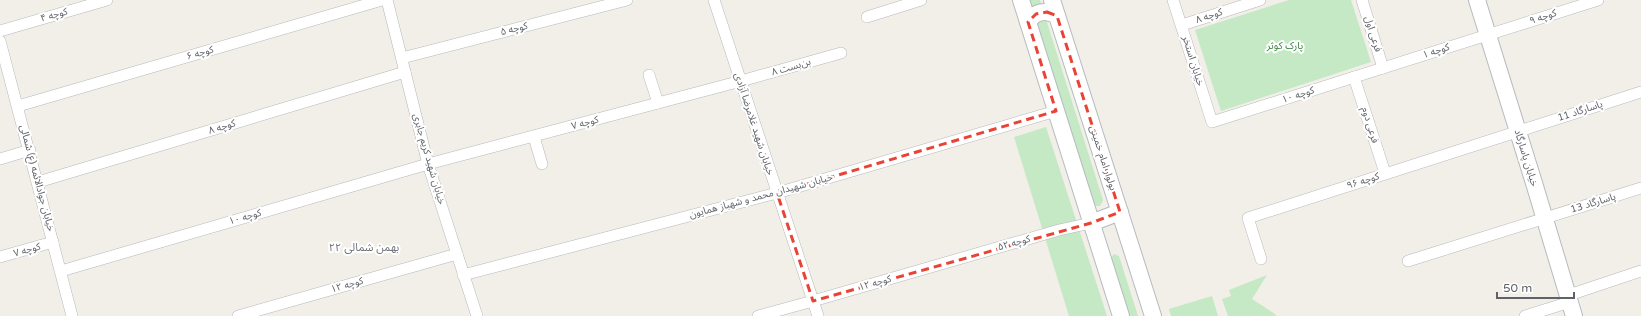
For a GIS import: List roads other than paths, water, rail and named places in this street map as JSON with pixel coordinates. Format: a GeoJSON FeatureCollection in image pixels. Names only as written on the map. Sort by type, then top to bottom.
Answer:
{"type":"FeatureCollection","features":[{"type":"Feature","properties":{"kind":"main road"},"geometry":{"type":"LineString","coordinates":[[1021,0],[1121,316]]}},
{"type":"Feature","properties":{"kind":"main road","name":"بولوار امام خمینی"},"geometry":{"type":"LineString","coordinates":[[1052,0],[1153,316]]}},
{"type":"Feature","properties":{"kind":"main road","name":"خیابان پاسارگاد"},"geometry":{"type":"LineString","coordinates":[[1477,0],[1571,304]]}},
{"type":"Feature","properties":{"kind":"main road"},"geometry":{"type":"LineString","coordinates":[[1028,22],[1031,18],[1041,12],[1047,12],[1057,16]]}},
{"type":"Feature","properties":{"kind":"main road"},"geometry":{"type":"LineString","coordinates":[[1091,223],[1120,212]]}},
{"type":"Feature","properties":{"kind":"street","name":"کوچه ۴"},"geometry":{"type":"LineString","coordinates":[[0,31],[107,0]]}},
{"type":"Feature","properties":{"kind":"street","name":"کوچه ۶"},"geometry":{"type":"LineString","coordinates":[[18,106],[382,0]]}},
{"type":"Feature","properties":{"kind":"street","name":"خیابان شهید کریم جابری"},"geometry":{"type":"LineString","coordinates":[[387,0],[428,164],[477,316]]}},
{"type":"Feature","properties":{"kind":"street","name":"کوچه ۵"},"geometry":{"type":"LineString","coordinates":[[402,58],[627,0]]}},
{"type":"Feature","properties":{"kind":"street"},"geometry":{"type":"LineString","coordinates":[[867,17],[921,0]]}},
{"type":"Feature","properties":{"kind":"street","name":"خیابان استخر"},"geometry":{"type":"LineString","coordinates":[[1173,0],[1212,122]]}},
{"type":"Feature","properties":{"kind":"street","name":"کوچه ۸"},"geometry":{"type":"LineString","coordinates":[[1182,25],[1260,0]]}},
{"type":"Feature","properties":{"kind":"street","name":"فرعی اول"},"geometry":{"type":"LineString","coordinates":[[1362,0],[1384,68]]}},
{"type":"Feature","properties":{"kind":"street","name":"کوچه ۹"},"geometry":{"type":"LineString","coordinates":[[1488,35],[1598,0]]}},
{"type":"Feature","properties":{"kind":"street","name":"خیابان شهید غلامرضا آزادی"},"geometry":{"type":"LineString","coordinates":[[717,1],[740,81],[818,316]]}},
{"type":"Feature","properties":{"kind":"street","name":"کوچه ۱"},"geometry":{"type":"LineString","coordinates":[[1384,68],[1488,35]]}},
{"type":"Feature","properties":{"kind":"street","name":"خیابان جوادالائمه (ع) شمالی"},"geometry":{"type":"LineString","coordinates":[[0,41],[3,62],[18,106],[30,150],[72,316]]}},
{"type":"Feature","properties":{"kind":"street","name":"بن‌بست ۸"},"geometry":{"type":"LineString","coordinates":[[740,81],[841,53]]}},
{"type":"Feature","properties":{"kind":"street","name":"کوچه ۱۰"},"geometry":{"type":"LineString","coordinates":[[1212,122],[1384,68]]}},
{"type":"Feature","properties":{"kind":"street","name":"کوچه ۸"},"geometry":{"type":"LineString","coordinates":[[38,182],[405,72]]}},
{"type":"Feature","properties":{"kind":"street"},"geometry":{"type":"LineString","coordinates":[[649,75],[658,103]]}},
{"type":"Feature","properties":{"kind":"street","name":"فرعی دوم"},"geometry":{"type":"LineString","coordinates":[[1354,77],[1385,173]]}},
{"type":"Feature","properties":{"kind":"street","name":"کوچه ۷"},"geometry":{"type":"LineString","coordinates":[[428,164],[740,81]]}},
{"type":"Feature","properties":{"kind":"street","name":"پاسارگاد 11"},"geometry":{"type":"LineString","coordinates":[[1518,131],[1641,92]]}},
{"type":"Feature","properties":{"kind":"street","name":"خیابان شهیدان محمد و شهباز همایون"},"geometry":{"type":"LineString","coordinates":[[463,275],[777,193],[1056,111]]}},
{"type":"Feature","properties":{"kind":"street","name":"کوچه ۹۶"},"geometry":{"type":"LineString","coordinates":[[1261,259],[1248,218],[1518,131]]}},
{"type":"Feature","properties":{"kind":"street"},"geometry":{"type":"LineString","coordinates":[[534,137],[542,164]]}},
{"type":"Feature","properties":{"kind":"street"},"geometry":{"type":"LineString","coordinates":[[0,159],[30,150]]}},
{"type":"Feature","properties":{"kind":"street","name":"کوچه ۱۰"},"geometry":{"type":"LineString","coordinates":[[61,271],[428,164]]}},
{"type":"Feature","properties":{"kind":"street","name":"پاسارگاد 13"},"geometry":{"type":"LineString","coordinates":[[1408,261],[1641,188]]}},
{"type":"Feature","properties":{"kind":"street","name":"کوچه ۵۲"},"geometry":{"type":"LineString","coordinates":[[938,265],[1059,230],[1091,223]]}},
{"type":"Feature","properties":{"kind":"street","name":"کوچه ۷"},"geometry":{"type":"LineString","coordinates":[[0,257],[54,242]]}},
{"type":"Feature","properties":{"kind":"street","name":"کوچه ۱۲"},"geometry":{"type":"LineString","coordinates":[[238,316],[457,254]]}},
{"type":"Feature","properties":{"kind":"street","name":"کوچه ۱۲"},"geometry":{"type":"LineString","coordinates":[[758,316],[938,265]]}},
{"type":"Feature","properties":{"kind":"street"},"geometry":{"type":"LineString","coordinates":[[1525,316],[1571,304],[1641,271]]}},
{"type":"Feature","properties":{"kind":"district","name":"۲۲ بهمن شمالی"},"geometry":{"type":"Point","coordinates":[364,247]}},
{"type":"Feature","properties":{"kind":"park label","name":"پارک کوثر"},"geometry":{"type":"Point","coordinates":[1285,46]}}]}
